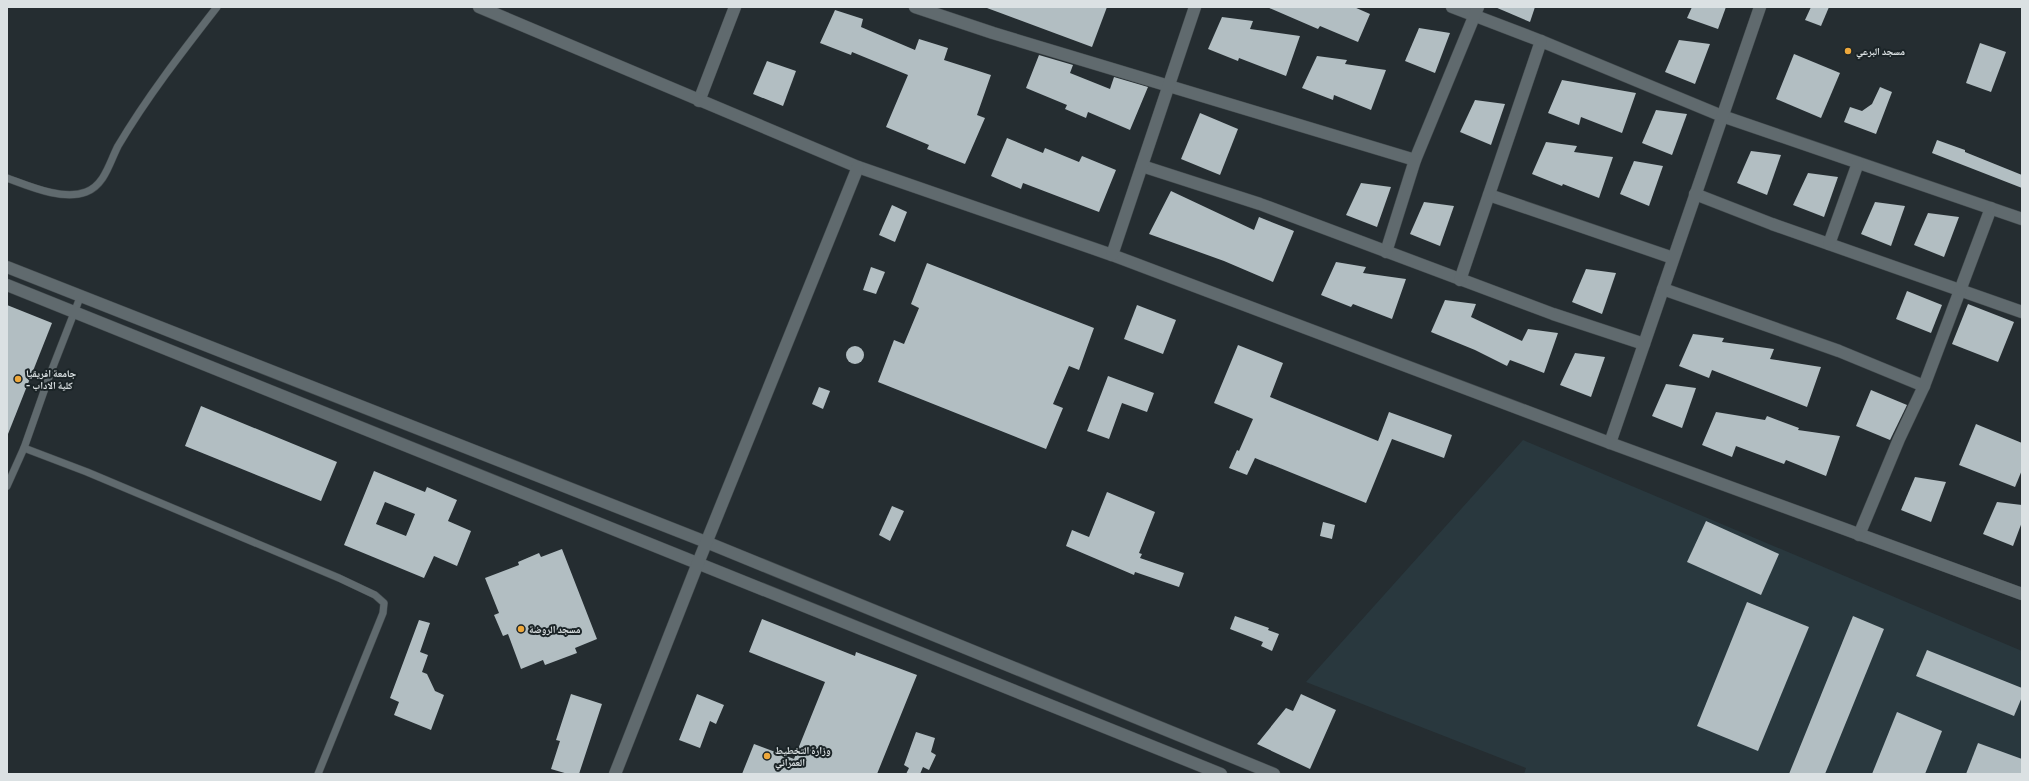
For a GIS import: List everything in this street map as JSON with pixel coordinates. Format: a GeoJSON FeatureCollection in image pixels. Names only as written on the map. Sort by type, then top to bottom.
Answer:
{"type":"FeatureCollection","features":[{"type":"Feature","properties":{"kind":"street"},"geometry":{"type":"LineString","coordinates":[[479,7],[858,167],[1112,255],[1859,535],[2022,594]]}},
{"type":"Feature","properties":{"kind":"street"},"geometry":{"type":"LineString","coordinates":[[699,101],[735,7]]}},
{"type":"Feature","properties":{"kind":"street"},"geometry":{"type":"LineString","coordinates":[[915,7],[993,33],[1415,160]]}},
{"type":"Feature","properties":{"kind":"street"},"geometry":{"type":"LineString","coordinates":[[1112,255],[1195,7]]}},
{"type":"Feature","properties":{"kind":"street"},"geometry":{"type":"LineString","coordinates":[[1452,7],[1477,11],[1541,41],[1722,116],[2022,219]]}},
{"type":"Feature","properties":{"kind":"street"},"geometry":{"type":"LineString","coordinates":[[1610,442],[1760,7]]}},
{"type":"Feature","properties":{"kind":"street"},"geometry":{"type":"LineString","coordinates":[[1386,252],[1415,160],[1477,11]]}},
{"type":"Feature","properties":{"kind":"street"},"geometry":{"type":"LineString","coordinates":[[1460,280],[1541,41]]}},
{"type":"Feature","properties":{"kind":"street"},"geometry":{"type":"LineString","coordinates":[[1829,244],[1858,163]]}},
{"type":"Feature","properties":{"kind":"street"},"geometry":{"type":"LineString","coordinates":[[1142,166],[1260,204],[1553,314],[1644,344]]}},
{"type":"Feature","properties":{"kind":"street"},"geometry":{"type":"LineString","coordinates":[[615,774],[706,542],[858,167]]}},
{"type":"Feature","properties":{"kind":"street"},"geometry":{"type":"LineString","coordinates":[[1695,194],[1772,224],[2022,312]]}},
{"type":"Feature","properties":{"kind":"street"},"geometry":{"type":"LineString","coordinates":[[1490,195],[1673,258]]}},
{"type":"Feature","properties":{"kind":"street"},"geometry":{"type":"LineString","coordinates":[[1859,535],[1893,452],[1924,386],[1991,208]]}},
{"type":"Feature","properties":{"kind":"street"},"geometry":{"type":"LineString","coordinates":[[7,267],[706,542],[1274,774]]}},
{"type":"Feature","properties":{"kind":"street"},"geometry":{"type":"LineString","coordinates":[[7,285],[1221,774]]}},
{"type":"Feature","properties":{"kind":"street"},"geometry":{"type":"LineString","coordinates":[[1663,289],[1839,351],[1924,386]]}},
{"type":"Feature","properties":{"kind":"lane"},"geometry":{"type":"LineString","coordinates":[[7,178],[50,192],[73,196],[88,192],[100,181],[108,170],[117,148],[142,106],[217,7]]}},
{"type":"Feature","properties":{"kind":"lane"},"geometry":{"type":"LineString","coordinates":[[7,486],[24,448],[49,377],[81,295]]}},
{"type":"Feature","properties":{"kind":"lane"},"geometry":{"type":"LineString","coordinates":[[24,448],[87,472],[339,578],[375,595],[384,603],[383,614],[318,774]]}},
{"type":"Feature","properties":{"kind":"shaded area"},"geometry":{"type":"Polygon","coordinates":[[[1523,440],[2022,651],[2022,774],[1524,774],[1526,768],[1306,682],[1523,440]]]}},
{"type":"Feature","properties":{"kind":"building"},"geometry":{"type":"Polygon","coordinates":[[[987,7],[1107,7],[1092,47],[987,8],[987,7]]]}},
{"type":"Feature","properties":{"kind":"building"},"geometry":{"type":"Polygon","coordinates":[[[1267,7],[1354,7],[1370,14],[1358,42],[1320,26],[1318,29],[1267,7]]]}},
{"type":"Feature","properties":{"kind":"building"},"geometry":{"type":"Polygon","coordinates":[[[1495,7],[1535,7],[1530,22],[1495,7]]]}},
{"type":"Feature","properties":{"kind":"building"},"geometry":{"type":"Polygon","coordinates":[[[1692,7],[1726,7],[1718,29],[1687,18],[1692,7]]]}},
{"type":"Feature","properties":{"kind":"building"},"geometry":{"type":"Polygon","coordinates":[[[1811,7],[1829,7],[1821,26],[1805,20],[1811,7]]]}},
{"type":"Feature","properties":{"kind":"building"},"geometry":{"type":"Polygon","coordinates":[[[835,10],[863,19],[861,27],[915,50],[919,39],[948,48],[944,60],[991,75],[977,115],[985,118],[965,164],[927,149],[929,145],[886,127],[908,75],[852,52],[851,55],[820,43],[835,10]]]}},
{"type":"Feature","properties":{"kind":"building"},"geometry":{"type":"Polygon","coordinates":[[[1222,17],[1253,21],[1250,29],[1300,36],[1286,76],[1239,58],[1238,61],[1208,49],[1222,17]]]}},
{"type":"Feature","properties":{"kind":"building"},"geometry":{"type":"Polygon","coordinates":[[[1419,28],[1450,33],[1435,73],[1405,61],[1419,28]]]}},
{"type":"Feature","properties":{"kind":"building"},"geometry":{"type":"Polygon","coordinates":[[[1679,40],[1710,44],[1695,84],[1665,72],[1679,40]]]}},
{"type":"Feature","properties":{"kind":"building"},"geometry":{"type":"Polygon","coordinates":[[[1980,43],[2006,52],[1991,92],[1966,83],[1980,43]]]}},
{"type":"Feature","properties":{"kind":"building"},"geometry":{"type":"Polygon","coordinates":[[[1794,54],[1840,73],[1821,118],[1776,99],[1794,54]]]}},
{"type":"Feature","properties":{"kind":"building"},"geometry":{"type":"Polygon","coordinates":[[[1039,55],[1073,65],[1070,73],[1110,89],[1114,77],[1148,87],[1130,130],[1088,112],[1086,118],[1065,109],[1067,105],[1026,88],[1039,55]]]}},
{"type":"Feature","properties":{"kind":"building"},"geometry":{"type":"Polygon","coordinates":[[[1317,56],[1347,60],[1345,64],[1386,70],[1371,110],[1334,95],[1333,100],[1302,88],[1317,56]]]}},
{"type":"Feature","properties":{"kind":"building"},"geometry":{"type":"Polygon","coordinates":[[[767,61],[796,71],[783,106],[753,94],[767,61]]]}},
{"type":"Feature","properties":{"kind":"building"},"geometry":{"type":"Polygon","coordinates":[[[1562,80],[1636,93],[1622,133],[1581,117],[1579,125],[1548,113],[1562,80]]]}},
{"type":"Feature","properties":{"kind":"building"},"geometry":{"type":"Polygon","coordinates":[[[1880,87],[1892,92],[1876,134],[1844,122],[1850,107],[1862,111],[1872,104],[1880,87]]]}},
{"type":"Feature","properties":{"kind":"building"},"geometry":{"type":"Polygon","coordinates":[[[1475,100],[1505,104],[1491,145],[1460,132],[1475,100]]]}},
{"type":"Feature","properties":{"kind":"building"},"geometry":{"type":"Polygon","coordinates":[[[1656,110],[1687,114],[1672,155],[1642,143],[1656,110]]]}},
{"type":"Feature","properties":{"kind":"building"},"geometry":{"type":"Polygon","coordinates":[[[1200,113],[1238,129],[1220,175],[1181,159],[1200,113]]]}},
{"type":"Feature","properties":{"kind":"building"},"geometry":{"type":"Polygon","coordinates":[[[1007,138],[1043,153],[1045,148],[1079,162],[1082,156],[1116,170],[1099,212],[1023,183],[1021,189],[991,176],[1007,138]]]}},
{"type":"Feature","properties":{"kind":"building"},"geometry":{"type":"Polygon","coordinates":[[[1937,140],[1965,150],[1965,152],[2022,175],[2022,188],[1932,153],[1937,140]]]}},
{"type":"Feature","properties":{"kind":"building"},"geometry":{"type":"Polygon","coordinates":[[[1546,142],[1577,146],[1574,152],[1613,157],[1599,198],[1532,174],[1546,142]]]}},
{"type":"Feature","properties":{"kind":"building"},"geometry":{"type":"Polygon","coordinates":[[[1751,151],[1781,155],[1767,195],[1737,183],[1751,151]]]}},
{"type":"Feature","properties":{"kind":"building"},"geometry":{"type":"Polygon","coordinates":[[[1634,161],[1663,166],[1649,206],[1620,194],[1634,161]]]}},
{"type":"Feature","properties":{"kind":"building"},"geometry":{"type":"Polygon","coordinates":[[[1808,173],[1838,177],[1824,217],[1793,205],[1808,173]]]}},
{"type":"Feature","properties":{"kind":"building"},"geometry":{"type":"Polygon","coordinates":[[[1361,183],[1391,187],[1377,227],[1346,215],[1361,183]]]}},
{"type":"Feature","properties":{"kind":"building"},"geometry":{"type":"Polygon","coordinates":[[[1171,191],[1254,230],[1259,217],[1294,231],[1273,282],[1224,261],[1149,234],[1171,191]]]}},
{"type":"Feature","properties":{"kind":"building"},"geometry":{"type":"Polygon","coordinates":[[[1424,202],[1454,206],[1440,246],[1410,234],[1424,202]]]}},
{"type":"Feature","properties":{"kind":"building"},"geometry":{"type":"Polygon","coordinates":[[[1875,202],[1905,206],[1891,246],[1861,234],[1875,202]]]}},
{"type":"Feature","properties":{"kind":"building"},"geometry":{"type":"Polygon","coordinates":[[[892,205],[907,212],[895,242],[879,235],[892,205]]]}},
{"type":"Feature","properties":{"kind":"building"},"geometry":{"type":"Polygon","coordinates":[[[1928,213],[1959,217],[1944,257],[1914,245],[1928,213]]]}},
{"type":"Feature","properties":{"kind":"building"},"geometry":{"type":"Polygon","coordinates":[[[1336,262],[1366,267],[1363,273],[1406,279],[1392,319],[1353,304],[1351,307],[1321,295],[1336,262]]]}},
{"type":"Feature","properties":{"kind":"building"},"geometry":{"type":"Polygon","coordinates":[[[927,263],[1094,328],[1079,370],[1069,366],[1053,404],[1063,408],[1046,449],[878,382],[894,340],[904,344],[919,308],[911,304],[927,263]]]}},
{"type":"Feature","properties":{"kind":"building"},"geometry":{"type":"Polygon","coordinates":[[[871,267],[885,272],[876,294],[863,290],[871,267]]]}},
{"type":"Feature","properties":{"kind":"building"},"geometry":{"type":"Polygon","coordinates":[[[1586,269],[1616,273],[1602,314],[1572,302],[1586,269]]]}},
{"type":"Feature","properties":{"kind":"building"},"geometry":{"type":"Polygon","coordinates":[[[1907,291],[1942,305],[1931,333],[1896,319],[1907,291]]]}},
{"type":"Feature","properties":{"kind":"building"},"geometry":{"type":"Polygon","coordinates":[[[1445,300],[1476,304],[1471,317],[1522,341],[1528,329],[1558,333],[1544,373],[1510,360],[1507,366],[1475,350],[1431,332],[1445,300]]]}},
{"type":"Feature","properties":{"kind":"building"},"geometry":{"type":"Polygon","coordinates":[[[1968,304],[2014,322],[1998,362],[1952,344],[1968,304]]]}},
{"type":"Feature","properties":{"kind":"building","name":"جامعة افريقيا - كلية الاداب"},"geometry":{"type":"Polygon","coordinates":[[[7,305],[52,323],[8,434],[7,434],[7,305]]]}},
{"type":"Feature","properties":{"kind":"building"},"geometry":{"type":"Polygon","coordinates":[[[1137,305],[1176,320],[1163,354],[1124,339],[1137,305]]]}},
{"type":"Feature","properties":{"kind":"building"},"geometry":{"type":"Polygon","coordinates":[[[1693,334],[1724,338],[1722,342],[1774,349],[1770,359],[1821,367],[1807,407],[1712,370],[1709,378],[1679,366],[1693,334]]]}},
{"type":"Feature","properties":{"kind":"building"},"geometry":{"type":"Polygon","coordinates":[[[1238,345],[1283,363],[1270,397],[1378,441],[1389,412],[1452,435],[1444,458],[1392,439],[1366,503],[1255,458],[1247,475],[1229,468],[1237,450],[1239,451],[1253,419],[1214,403],[1238,345]]]}},
{"type":"Feature","properties":{"kind":"building"},"geometry":{"type":"Polygon","coordinates":[[[851,346],[859,346],[864,351],[862,362],[859,364],[851,364],[846,359],[846,351],[851,346]]]}},
{"type":"Feature","properties":{"kind":"building"},"geometry":{"type":"Polygon","coordinates":[[[1575,353],[1605,357],[1591,397],[1560,385],[1575,353]]]}},
{"type":"Feature","properties":{"kind":"building"},"geometry":{"type":"Polygon","coordinates":[[[1108,376],[1154,393],[1147,412],[1122,403],[1109,439],[1087,431],[1108,376]]]}},
{"type":"Feature","properties":{"kind":"building"},"geometry":{"type":"Polygon","coordinates":[[[1666,384],[1696,388],[1682,428],[1652,416],[1666,384]]]}},
{"type":"Feature","properties":{"kind":"building"},"geometry":{"type":"Polygon","coordinates":[[[819,387],[830,391],[823,409],[812,404],[819,387]]]}},
{"type":"Feature","properties":{"kind":"building"},"geometry":{"type":"Polygon","coordinates":[[[1871,390],[1907,405],[1890,440],[1856,426],[1871,390]]]}},
{"type":"Feature","properties":{"kind":"building"},"geometry":{"type":"Polygon","coordinates":[[[201,406],[337,462],[321,501],[185,446],[201,406]]]}},
{"type":"Feature","properties":{"kind":"building"},"geometry":{"type":"Polygon","coordinates":[[[1716,412],[1765,420],[1767,416],[1799,428],[1798,430],[1840,436],[1826,476],[1786,460],[1784,464],[1736,446],[1732,457],[1702,445],[1716,412]]]}},
{"type":"Feature","properties":{"kind":"building"},"geometry":{"type":"Polygon","coordinates":[[[1976,424],[2022,443],[2022,470],[2015,487],[1959,465],[1976,424]]]}},
{"type":"Feature","properties":{"kind":"building"},"geometry":{"type":"Polygon","coordinates":[[[374,471],[425,492],[427,487],[457,500],[448,521],[471,531],[457,566],[434,556],[424,578],[344,545],[374,471]],[[385,502],[376,524],[406,536],[415,514],[385,502]]]}},
{"type":"Feature","properties":{"kind":"building"},"geometry":{"type":"Polygon","coordinates":[[[1915,477],[1946,482],[1931,522],[1901,510],[1915,477]]]}},
{"type":"Feature","properties":{"kind":"building"},"geometry":{"type":"Polygon","coordinates":[[[1107,492],[1155,512],[1139,553],[1142,554],[1140,558],[1184,573],[1179,587],[1135,572],[1134,575],[1066,546],[1072,530],[1089,537],[1107,492]]]}},
{"type":"Feature","properties":{"kind":"building"},"geometry":{"type":"Polygon","coordinates":[[[1997,502],[2022,505],[2022,522],[2013,546],[1983,534],[1997,502]]]}},
{"type":"Feature","properties":{"kind":"building"},"geometry":{"type":"Polygon","coordinates":[[[892,506],[904,511],[890,541],[879,535],[892,506]]]}},
{"type":"Feature","properties":{"kind":"building"},"geometry":{"type":"Polygon","coordinates":[[[1706,521],[1779,554],[1761,595],[1687,562],[1706,521]]]}},
{"type":"Feature","properties":{"kind":"building"},"geometry":{"type":"Polygon","coordinates":[[[1323,522],[1335,525],[1332,539],[1320,536],[1323,522]]]}},
{"type":"Feature","properties":{"kind":"building"},"geometry":{"type":"Polygon","coordinates":[[[562,549],[597,639],[575,648],[577,653],[545,665],[543,660],[521,669],[508,634],[503,636],[494,615],[499,613],[485,578],[519,565],[518,562],[539,553],[541,557],[562,549]]]}},
{"type":"Feature","properties":{"kind":"building"},"geometry":{"type":"Polygon","coordinates":[[[1747,602],[1809,627],[1758,751],[1697,726],[1747,602]]]}},
{"type":"Feature","properties":{"kind":"building"},"geometry":{"type":"Polygon","coordinates":[[[1235,616],[1269,628],[1268,630],[1279,634],[1272,651],[1261,646],[1263,642],[1230,629],[1235,616]]]}},
{"type":"Feature","properties":{"kind":"building"},"geometry":{"type":"Polygon","coordinates":[[[1853,616],[1884,629],[1825,774],[1789,774],[1853,616]]]}},
{"type":"Feature","properties":{"kind":"building"},"geometry":{"type":"Polygon","coordinates":[[[762,619],[855,656],[856,652],[917,675],[877,774],[742,774],[754,744],[794,759],[825,682],[749,652],[762,619]]]}},
{"type":"Feature","properties":{"kind":"building"},"geometry":{"type":"Polygon","coordinates":[[[419,620],[430,623],[420,652],[428,655],[422,672],[427,674],[435,691],[444,695],[431,730],[394,715],[399,702],[390,698],[419,620]]]}},
{"type":"Feature","properties":{"kind":"building"},"geometry":{"type":"Polygon","coordinates":[[[1927,650],[2022,688],[2022,697],[2014,716],[1916,676],[1927,650]]]}},
{"type":"Feature","properties":{"kind":"building"},"geometry":{"type":"Polygon","coordinates":[[[571,694],[602,704],[579,774],[568,774],[551,769],[560,741],[556,740],[571,694]]]}},
{"type":"Feature","properties":{"kind":"building"},"geometry":{"type":"Polygon","coordinates":[[[697,694],[724,705],[716,724],[710,721],[700,748],[679,740],[697,694]]]}},
{"type":"Feature","properties":{"kind":"building"},"geometry":{"type":"Polygon","coordinates":[[[1301,694],[1336,710],[1310,769],[1257,744],[1286,708],[1293,711],[1301,694]]]}},
{"type":"Feature","properties":{"kind":"building"},"geometry":{"type":"Polygon","coordinates":[[[1897,712],[1942,731],[1925,774],[1872,774],[1897,712]]]}},
{"type":"Feature","properties":{"kind":"building"},"geometry":{"type":"Polygon","coordinates":[[[916,732],[935,738],[931,752],[936,755],[929,770],[923,767],[920,774],[906,774],[909,768],[904,765],[916,732]]]}},
{"type":"Feature","properties":{"kind":"building"},"geometry":{"type":"Polygon","coordinates":[[[1978,743],[2022,759],[2022,774],[1966,774],[1978,743]]]}},
{"type":"Feature","properties":{"kind":"place","name":"مسجد البرعي"},"geometry":{"type":"Point","coordinates":[1848,51]}},
{"type":"Feature","properties":{"kind":"place","name":"جامعة افريقيا - كلية الاداب"},"geometry":{"type":"Point","coordinates":[18,379]}},
{"type":"Feature","properties":{"kind":"place","name":"مسجد الروضة"},"geometry":{"type":"Point","coordinates":[521,629]}},
{"type":"Feature","properties":{"kind":"place","name":"وزارة التخطيط العمراني"},"geometry":{"type":"Point","coordinates":[767,756]}}]}
